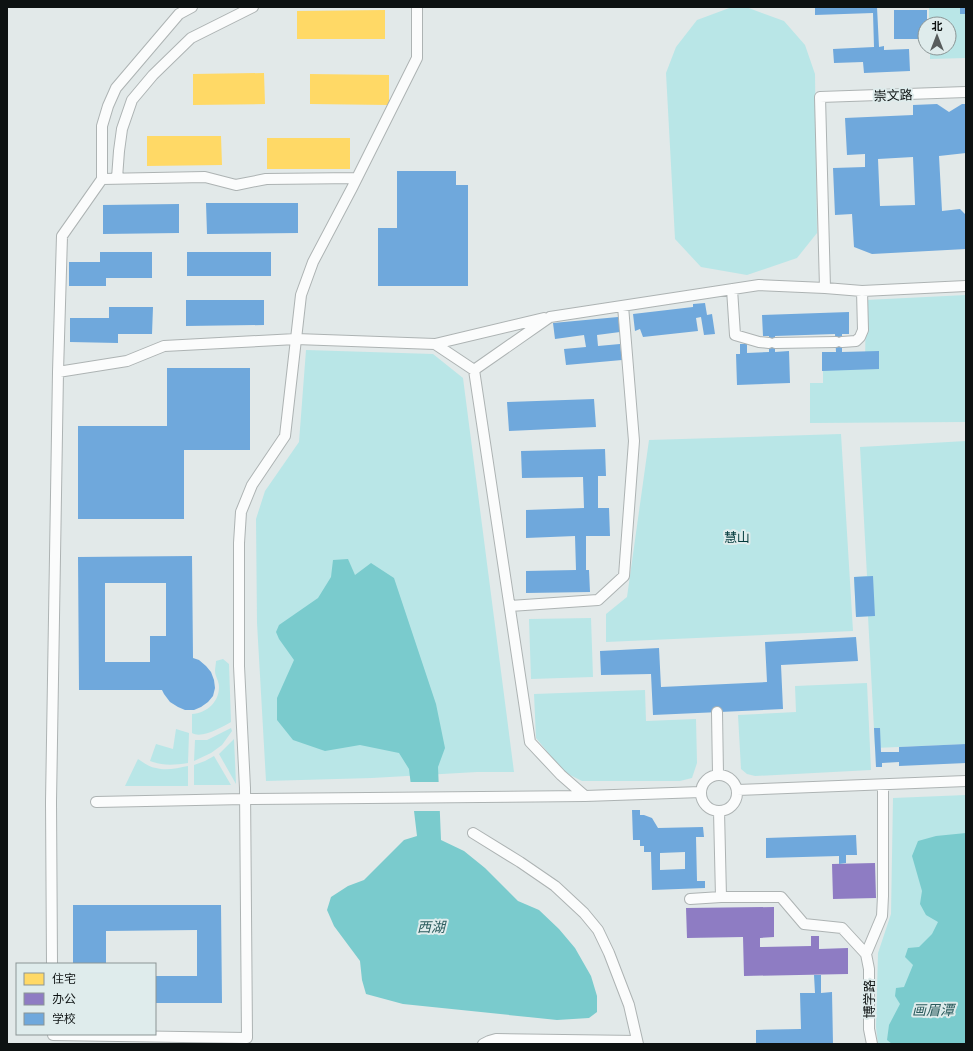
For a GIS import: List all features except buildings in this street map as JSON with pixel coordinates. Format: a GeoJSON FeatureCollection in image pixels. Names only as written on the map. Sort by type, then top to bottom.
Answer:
{"type":"FeatureCollection","features":[{"type":"Feature","properties":{"kind":"street"},"geometry":{"type":"LineString","coordinates":[[52,963],[51,802],[58,372],[62,236],[102,179],[102,126],[110,100],[116,88],[177,11],[192,7]]}},
{"type":"Feature","properties":{"kind":"street"},"geometry":{"type":"LineString","coordinates":[[117,178],[122,129],[132,100],[153,74],[191,38],[252,7]]}},
{"type":"Feature","properties":{"kind":"street"},"geometry":{"type":"LineString","coordinates":[[52,1038],[247,1038],[245,799],[239,666],[241,512],[252,485],[285,436],[302,295],[313,262],[417,58],[417,7]]}},
{"type":"Feature","properties":{"kind":"street","name":"崇文路"},"geometry":{"type":"LineString","coordinates":[[824,288],[820,97],[966,92]]}},
{"type":"Feature","properties":{"kind":"street"},"geometry":{"type":"LineString","coordinates":[[102,179],[205,177],[236,185],[266,179],[357,178]]}},
{"type":"Feature","properties":{"kind":"street"},"geometry":{"type":"LineString","coordinates":[[58,372],[127,361],[164,346],[296,339],[435,344],[550,317],[759,285],[862,291],[966,286]]}},
{"type":"Feature","properties":{"kind":"street"},"geometry":{"type":"LineString","coordinates":[[732,289],[735,335],[759,342],[772,343],[856,341],[864,330],[862,291]]}},
{"type":"Feature","properties":{"kind":"street"},"geometry":{"type":"LineString","coordinates":[[510,606],[598,600],[624,576],[634,441],[623,306]]}},
{"type":"Feature","properties":{"kind":"street"},"geometry":{"type":"LineString","coordinates":[[474,370],[550,317]]}},
{"type":"Feature","properties":{"kind":"street"},"geometry":{"type":"LineString","coordinates":[[435,344],[474,370],[530,742],[561,776],[585,796]]}},
{"type":"Feature","properties":{"kind":"street"},"geometry":{"type":"LineString","coordinates":[[717,712],[718,774]]}},
{"type":"Feature","properties":{"kind":"street"},"geometry":{"type":"LineString","coordinates":[[718,774],[732,780],[736,785],[737,790],[735,802],[731,807],[726,810],[719,811],[708,808],[704,803],[701,792],[707,779],[718,774]]}},
{"type":"Feature","properties":{"kind":"street"},"geometry":{"type":"LineString","coordinates":[[737,790],[966,781]]}},
{"type":"Feature","properties":{"kind":"street"},"geometry":{"type":"LineString","coordinates":[[690,899],[721,897],[780,897],[804,924],[842,928],[866,954],[882,916],[883,784]]}},
{"type":"Feature","properties":{"kind":"street"},"geometry":{"type":"LineString","coordinates":[[96,802],[378,797],[585,796],[701,792]]}},
{"type":"Feature","properties":{"kind":"street"},"geometry":{"type":"LineString","coordinates":[[719,811],[721,897]]}},
{"type":"Feature","properties":{"kind":"street"},"geometry":{"type":"LineString","coordinates":[[473,833],[556,886],[584,913],[598,930],[609,953],[629,1005],[638,1042],[496,1039],[483,1044]]}},
{"type":"Feature","properties":{"kind":"street","name":"博学路"},"geometry":{"type":"LineString","coordinates":[[866,954],[868,969],[869,1029],[872,1044]]}},
{"type":"Feature","properties":{"kind":"green space"},"geometry":{"type":"Polygon","coordinates":[[[732,7],[746,7],[784,21],[805,45],[815,74],[817,233],[797,258],[747,275],[701,267],[675,239],[666,73],[676,47],[697,20],[732,7]]]}},
{"type":"Feature","properties":{"kind":"green space"},"geometry":{"type":"Polygon","coordinates":[[[929,7],[966,7],[966,58],[930,59],[930,56],[957,56],[957,16],[929,16],[929,7]]]}},
{"type":"Feature","properties":{"kind":"green space"},"geometry":{"type":"Polygon","coordinates":[[[966,295],[966,422],[810,423],[810,383],[823,383],[823,365],[865,364],[866,300],[966,295]]]}},
{"type":"Feature","properties":{"kind":"green space"},"geometry":{"type":"Polygon","coordinates":[[[306,350],[433,354],[463,378],[514,772],[477,772],[372,778],[266,781],[257,623],[256,519],[265,491],[299,442],[306,350]]]}},
{"type":"Feature","properties":{"kind":"green space","name":"慧山"},"geometry":{"type":"Polygon","coordinates":[[[841,434],[853,631],[606,642],[606,614],[627,597],[649,440],[841,434]]]}},
{"type":"Feature","properties":{"kind":"green space"},"geometry":{"type":"Polygon","coordinates":[[[966,441],[966,744],[875,748],[868,616],[856,617],[854,577],[867,576],[860,447],[966,441]]]}},
{"type":"Feature","properties":{"kind":"green space"},"geometry":{"type":"Polygon","coordinates":[[[591,618],[593,677],[531,679],[529,619],[591,618]]]}},
{"type":"Feature","properties":{"kind":"green space"},"geometry":{"type":"Polygon","coordinates":[[[223,659],[229,664],[231,722],[201,735],[192,733],[192,714],[207,709],[217,697],[219,687],[215,673],[216,661],[223,659]]]}},
{"type":"Feature","properties":{"kind":"green space"},"geometry":{"type":"Polygon","coordinates":[[[867,683],[871,770],[755,776],[747,774],[741,769],[738,715],[796,712],[795,686],[867,683]]]}},
{"type":"Feature","properties":{"kind":"green space"},"geometry":{"type":"Polygon","coordinates":[[[645,690],[646,721],[696,719],[697,763],[692,778],[680,781],[582,781],[564,772],[536,738],[534,694],[645,690]]]}},
{"type":"Feature","properties":{"kind":"green space"},"geometry":{"type":"Polygon","coordinates":[[[231,728],[232,731],[222,745],[211,753],[194,761],[195,740],[207,740],[231,728]]]}},
{"type":"Feature","properties":{"kind":"green space"},"geometry":{"type":"Polygon","coordinates":[[[176,729],[189,733],[188,763],[169,765],[150,761],[156,744],[173,749],[176,729]]]}},
{"type":"Feature","properties":{"kind":"green space"},"geometry":{"type":"Polygon","coordinates":[[[234,739],[236,784],[219,754],[234,739]]]}},
{"type":"Feature","properties":{"kind":"green space"},"geometry":{"type":"Polygon","coordinates":[[[214,756],[231,785],[194,785],[194,765],[214,756]]]}},
{"type":"Feature","properties":{"kind":"green space"},"geometry":{"type":"Polygon","coordinates":[[[138,759],[149,766],[160,769],[172,769],[188,766],[188,786],[125,786],[138,759]]]}},
{"type":"Feature","properties":{"kind":"green space"},"geometry":{"type":"Polygon","coordinates":[[[966,795],[966,1044],[878,1044],[876,1027],[878,953],[891,914],[893,798],[966,795]]]}},
{"type":"Feature","properties":{"kind":"water","name":"西湖"},"geometry":{"type":"Polygon","coordinates":[[[348,559],[355,575],[371,563],[394,578],[436,704],[445,748],[438,767],[441,840],[464,851],[485,868],[518,901],[539,910],[559,929],[575,948],[591,976],[597,996],[597,1012],[589,1018],[557,1020],[403,1004],[366,994],[362,980],[360,961],[334,926],[327,910],[331,897],[348,886],[364,880],[404,840],[417,836],[409,769],[399,753],[360,745],[325,751],[293,740],[277,720],[277,698],[294,660],[279,639],[276,632],[279,625],[318,598],[331,577],[333,560],[348,559]]]}},
{"type":"Feature","properties":{"kind":"water","name":"画眉潭"},"geometry":{"type":"Polygon","coordinates":[[[966,833],[966,1044],[892,1044],[887,1040],[889,1025],[900,1004],[895,996],[896,988],[904,987],[913,965],[905,957],[908,948],[919,947],[932,934],[938,922],[926,915],[920,904],[922,891],[912,856],[918,841],[936,836],[966,833]]]}},
{"type":"Feature","properties":{"kind":"pier"},"geometry":{"type":"Polygon","coordinates":[[[409,782],[440,782],[442,811],[413,811],[409,782]]]}}]}
